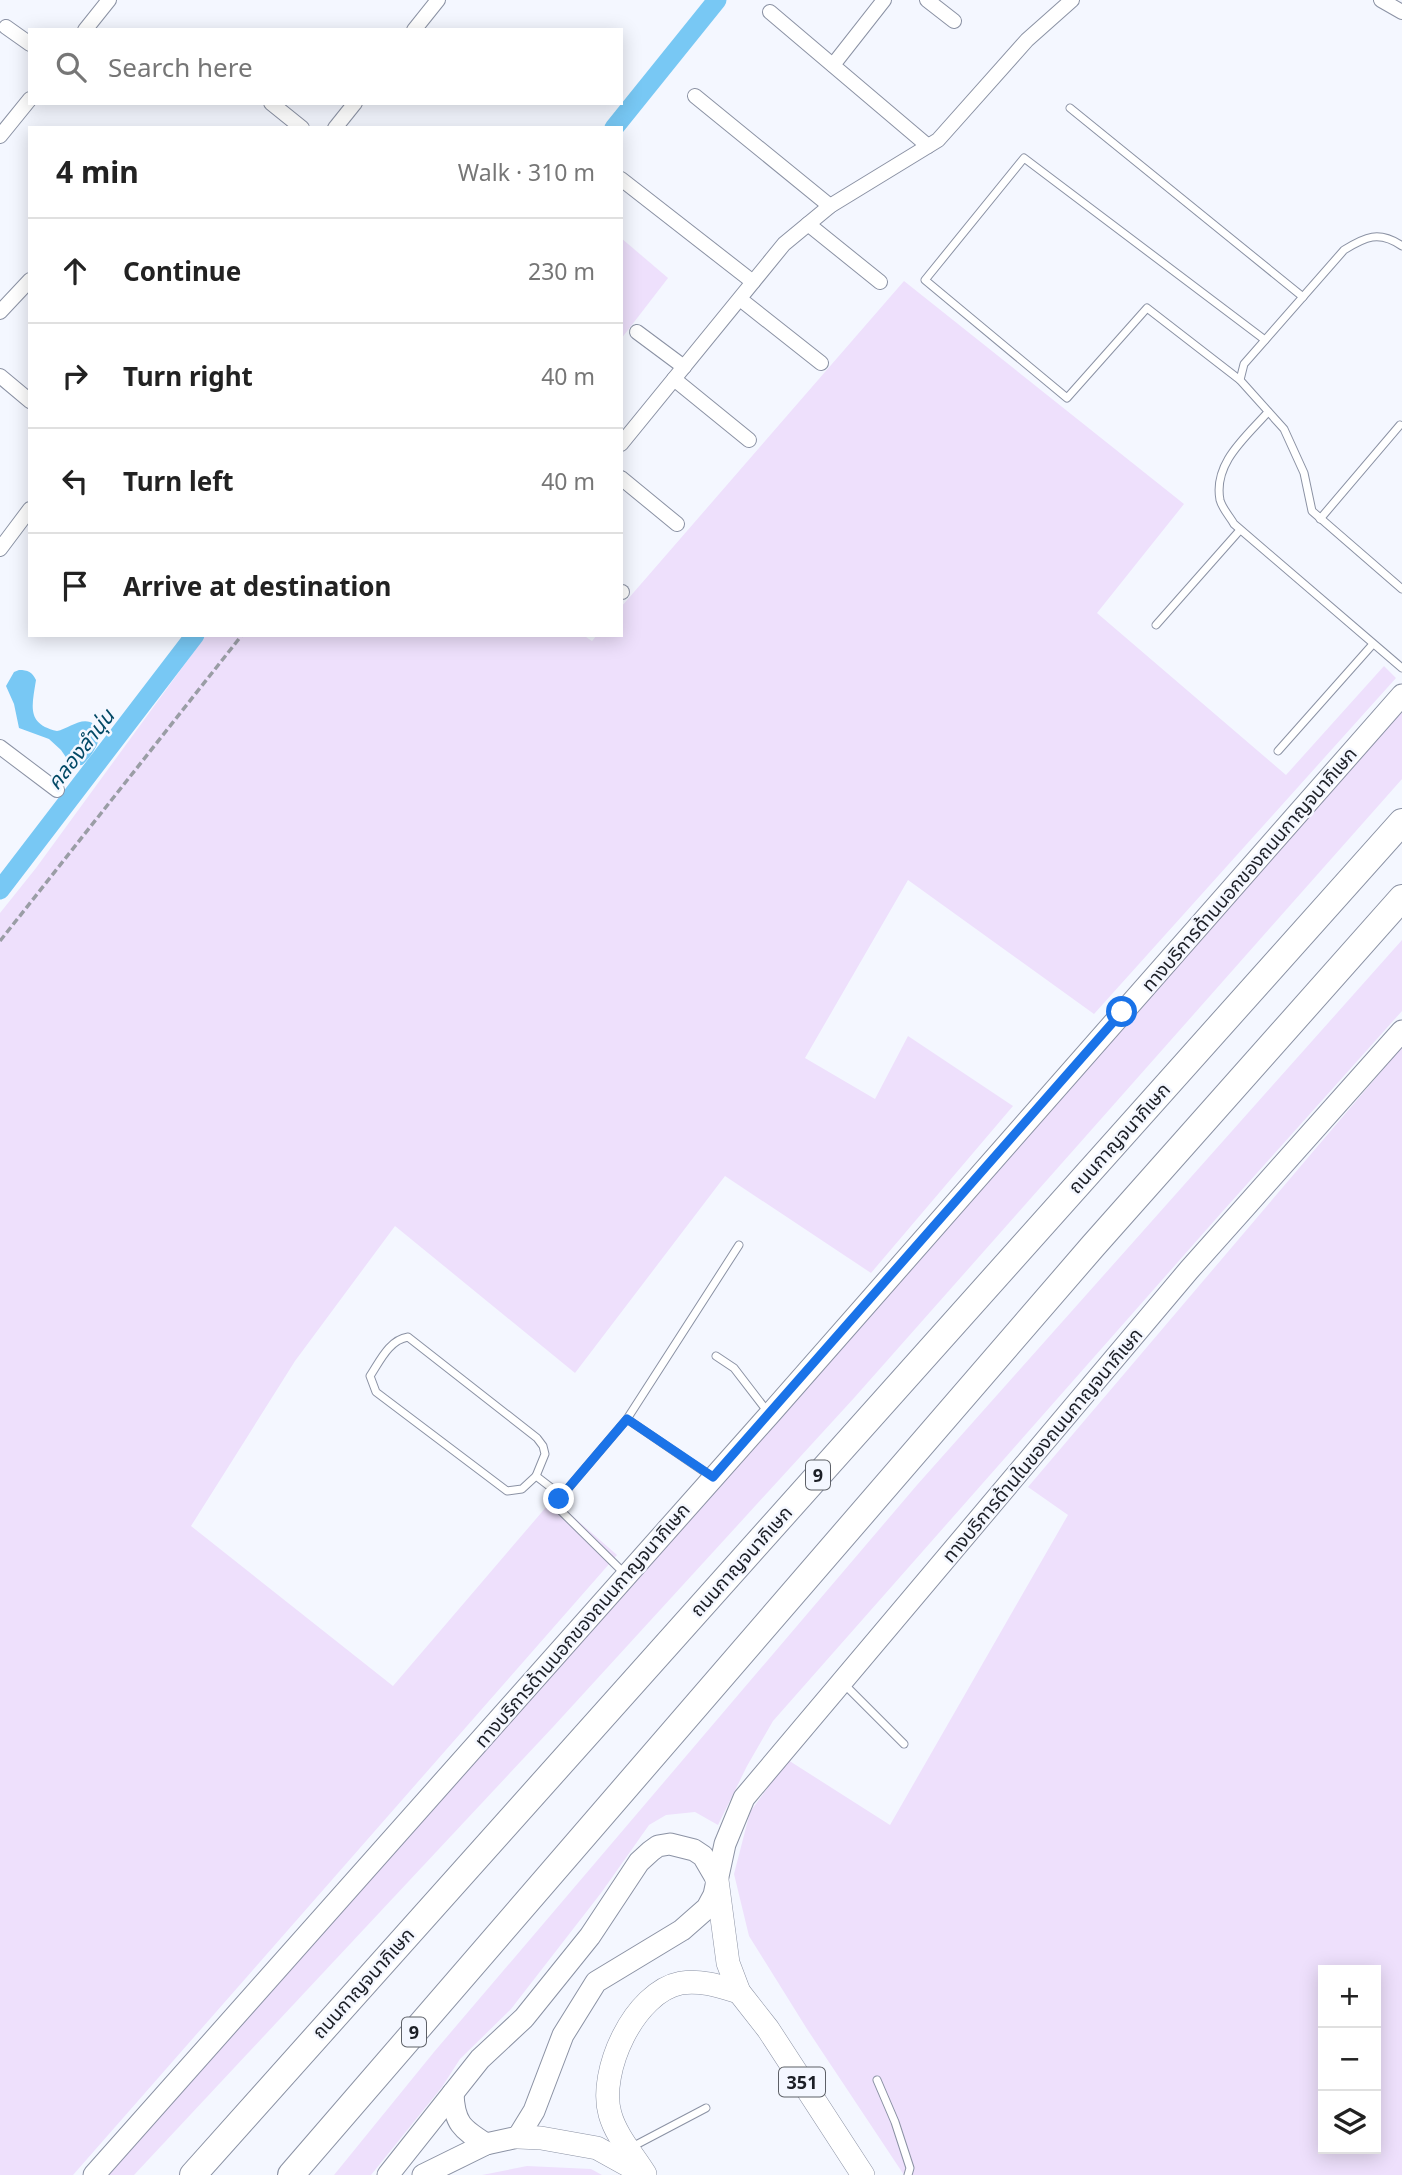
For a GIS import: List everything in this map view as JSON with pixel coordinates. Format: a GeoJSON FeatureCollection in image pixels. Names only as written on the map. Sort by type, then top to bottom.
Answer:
{"type":"FeatureCollection","features":[{"type":"Feature","properties":{"kind":"highway","name":"ถนนกาญจนาภิเษก"},"geometry":{"type":"LineString","coordinates":[[193,2175],[1402,822]]}},
{"type":"Feature","properties":{"kind":"highway","name":"9"},"geometry":{"type":"LineString","coordinates":[[296,2170],[1093,1246],[1402,898]]}},
{"type":"Feature","properties":{"kind":"highway"},"geometry":{"type":"LineString","coordinates":[[184,2175],[233,2129]]}},
{"type":"Feature","properties":{"kind":"main road","name":"ทางบริการด้านนอกของถนนกาญจนาภิเษก"},"geometry":{"type":"LineString","coordinates":[[94,2175],[770,1414],[1402,695]]}},
{"type":"Feature","properties":{"kind":"main road","name":"ทางบริการด้านในของถนนกาญจนาภิเษก"},"geometry":{"type":"LineString","coordinates":[[518,2137],[534,2111],[563,2035],[596,1982],[695,1920],[708,1908],[714,1895],[724,1844],[744,1798],[1189,1270],[1402,1031]]}},
{"type":"Feature","properties":{"kind":"main road"},"geometry":{"type":"LineString","coordinates":[[388,2175],[480,2059],[524,2018],[590,1936],[639,1862],[651,1851],[670,1844],[694,1850],[703,1856],[717,1880]]}},
{"type":"Feature","properties":{"kind":"main road","name":"351"},"geometry":{"type":"LineString","coordinates":[[717,1880],[728,1963],[739,1992],[768,2029],[863,2175]]}},
{"type":"Feature","properties":{"kind":"main road"},"geometry":{"type":"LineString","coordinates":[[646,2175],[614,2125],[609,2112],[609,2076],[619,2047],[633,2020],[651,1997],[680,1983],[706,1982],[739,1992]]}},
{"type":"Feature","properties":{"kind":"main road"},"geometry":{"type":"LineString","coordinates":[[453,2093],[454,2112],[461,2126],[486,2144]]}},
{"type":"Feature","properties":{"kind":"main road"},"geometry":{"type":"LineString","coordinates":[[423,2175],[486,2144],[518,2137],[541,2138],[597,2148],[646,2175]]}},
{"type":"Feature","properties":{"kind":"street"},"geometry":{"type":"LineString","coordinates":[[87,28],[109,0]]}},
{"type":"Feature","properties":{"kind":"street"},"geometry":{"type":"LineString","coordinates":[[416,28],[438,0]]}},
{"type":"Feature","properties":{"kind":"street"},"geometry":{"type":"LineString","coordinates":[[833,65],[884,0]]}},
{"type":"Feature","properties":{"kind":"street"},"geometry":{"type":"LineString","coordinates":[[927,0],[954,21]]}},
{"type":"Feature","properties":{"kind":"street"},"geometry":{"type":"LineString","coordinates":[[623,442],[784,244],[830,206],[938,140],[1027,40],[1072,0]]}},
{"type":"Feature","properties":{"kind":"street"},"geometry":{"type":"LineString","coordinates":[[1381,0],[1402,12]]}},
{"type":"Feature","properties":{"kind":"street"},"geometry":{"type":"LineString","coordinates":[[770,12],[928,146]]}},
{"type":"Feature","properties":{"kind":"street"},"geometry":{"type":"LineString","coordinates":[[6,27],[28,43]]}},
{"type":"Feature","properties":{"kind":"street"},"geometry":{"type":"LineString","coordinates":[[695,96],[830,206]]}},
{"type":"Feature","properties":{"kind":"street"},"geometry":{"type":"LineString","coordinates":[[0,136],[28,101]]}},
{"type":"Feature","properties":{"kind":"street"},"geometry":{"type":"LineString","coordinates":[[273,105],[300,126]]}},
{"type":"Feature","properties":{"kind":"street"},"geometry":{"type":"LineString","coordinates":[[337,126],[353,105]]}},
{"type":"Feature","properties":{"kind":"street"},"geometry":{"type":"LineString","coordinates":[[623,181],[753,282]]}},
{"type":"Feature","properties":{"kind":"street"},"geometry":{"type":"LineString","coordinates":[[808,224],[880,282]]}},
{"type":"Feature","properties":{"kind":"street"},"geometry":{"type":"LineString","coordinates":[[0,312],[28,282]]}},
{"type":"Feature","properties":{"kind":"street"},"geometry":{"type":"LineString","coordinates":[[740,299],[821,363]]}},
{"type":"Feature","properties":{"kind":"street"},"geometry":{"type":"LineString","coordinates":[[637,332],[684,367]]}},
{"type":"Feature","properties":{"kind":"street"},"geometry":{"type":"LineString","coordinates":[[0,376],[28,399]]}},
{"type":"Feature","properties":{"kind":"street"},"geometry":{"type":"LineString","coordinates":[[674,379],[748,440]]}},
{"type":"Feature","properties":{"kind":"street"},"geometry":{"type":"LineString","coordinates":[[623,480],[677,524]]}},
{"type":"Feature","properties":{"kind":"street"},"geometry":{"type":"LineString","coordinates":[[0,548],[28,512]]}},
{"type":"Feature","properties":{"kind":"street"},"geometry":{"type":"LineString","coordinates":[[0,747],[57,790]]}},
{"type":"Feature","properties":{"kind":"lane"},"geometry":{"type":"LineString","coordinates":[[1070,108],[1303,297]]}},
{"type":"Feature","properties":{"kind":"lane"},"geometry":{"type":"LineString","coordinates":[[1265,340],[1024,158],[925,280],[1067,398],[1147,308],[1240,380],[1284,429],[1304,473],[1312,511],[1402,589]]}},
{"type":"Feature","properties":{"kind":"lane"},"geometry":{"type":"LineString","coordinates":[[1240,380],[1244,364],[1343,250],[1364,237],[1390,238],[1402,246]]}},
{"type":"Feature","properties":{"kind":"lane"},"geometry":{"type":"LineString","coordinates":[[1268,412],[1229,456],[1220,476],[1220,502],[1240,530],[1402,668]]}},
{"type":"Feature","properties":{"kind":"lane"},"geometry":{"type":"LineString","coordinates":[[1320,519],[1400,425]]}},
{"type":"Feature","properties":{"kind":"lane"},"geometry":{"type":"LineString","coordinates":[[1156,625],[1240,530]]}},
{"type":"Feature","properties":{"kind":"lane"},"geometry":{"type":"LineString","coordinates":[[1278,751],[1373,644]]}},
{"type":"Feature","properties":{"kind":"lane"},"geometry":{"type":"LineString","coordinates":[[626,1575],[557,1507],[562,1496],[627,1419],[739,1245]]}},
{"type":"Feature","properties":{"kind":"lane"},"geometry":{"type":"LineString","coordinates":[[408,1337],[537,1438],[545,1454],[536,1476],[523,1489],[507,1491],[376,1392],[370,1376],[388,1348],[408,1337]]}},
{"type":"Feature","properties":{"kind":"lane"},"geometry":{"type":"LineString","coordinates":[[716,1356],[734,1368],[770,1414]]}},
{"type":"Feature","properties":{"kind":"lane"},"geometry":{"type":"LineString","coordinates":[[627,1419],[713,1477]]}},
{"type":"Feature","properties":{"kind":"lane"},"geometry":{"type":"LineString","coordinates":[[536,1476],[562,1496]]}},
{"type":"Feature","properties":{"kind":"lane"},"geometry":{"type":"LineString","coordinates":[[842,1682],[905,1744]]}},
{"type":"Feature","properties":{"kind":"lane"},"geometry":{"type":"LineString","coordinates":[[877,2080],[895,2122],[910,2168],[908,2175]]}},
{"type":"Feature","properties":{"kind":"lane"},"geometry":{"type":"LineString","coordinates":[[629,2149],[706,2108]]}},
{"type":"Feature","properties":{"kind":"path"},"geometry":{"type":"LineString","coordinates":[[0,941],[240,637]]}},
{"type":"Feature","properties":{"kind":"shaded area"},"geometry":{"type":"Polygon","coordinates":[[[623,240],[668,278],[623,336],[623,240]]]}},
{"type":"Feature","properties":{"kind":"shaded area"},"geometry":{"type":"Polygon","coordinates":[[[904,281],[1184,504],[1097,613],[1286,775],[1384,666],[1396,678],[1094,1014],[908,880],[805,1058],[875,1099],[908,1036],[1013,1106],[871,1273],[725,1176],[575,1373],[395,1226],[295,1361],[191,1526],[393,1686],[553,1499],[617,1555],[73,2175],[0,2175],[0,913],[36,868],[205,637],[586,637],[592,641],[595,637],[623,637],[623,605],[904,281]]]}},
{"type":"Feature","properties":{"kind":"shaded area"},"geometry":{"type":"Polygon","coordinates":[[[1402,707],[1402,779],[854,1398],[553,1727],[134,2175],[105,2175],[1402,707]]]}},
{"type":"Feature","properties":{"kind":"shaded area"},"geometry":{"type":"Polygon","coordinates":[[[1402,940],[1402,1011],[773,1721],[718,1825],[695,1812],[666,1815],[649,1825],[601,1893],[511,2009],[460,2059],[442,2087],[371,2175],[334,2175],[434,2052],[917,1485],[1402,940]]]}},
{"type":"Feature","properties":{"kind":"shaded area"},"geometry":{"type":"Polygon","coordinates":[[[1402,1047],[1402,2175],[904,2175],[749,1936],[734,1874],[750,1812],[788,1760],[890,1825],[1068,1515],[1028,1487],[1402,1047]]]}},
{"type":"Feature","properties":{"kind":"shaded area"},"geometry":{"type":"Polygon","coordinates":[[[527,2166],[591,2169],[602,2175],[482,2175],[527,2166]]]}},
{"type":"Feature","properties":{"kind":"water"},"geometry":{"type":"Polygon","coordinates":[[[14,672],[29,672],[36,680],[33,713],[40,724],[57,731],[82,721],[96,726],[99,731],[98,743],[82,765],[72,766],[49,739],[19,728],[14,704],[6,686],[14,672]]]}},
{"type":"Feature","properties":{"kind":"waterway","name":"คลองลำนุ่น"},"geometry":{"type":"LineString","coordinates":[[616,126],[717,0]]}},
{"type":"Feature","properties":{"kind":"waterway","name":"คลองลำนุ่น"},"geometry":{"type":"LineString","coordinates":[[0,890],[193,637]]}},
{"type":"Feature","properties":{"kind":"route"},"geometry":{"type":"LineString","coordinates":[[559,1499],[627,1419],[713,1477],[1122,1012]]}}]}
